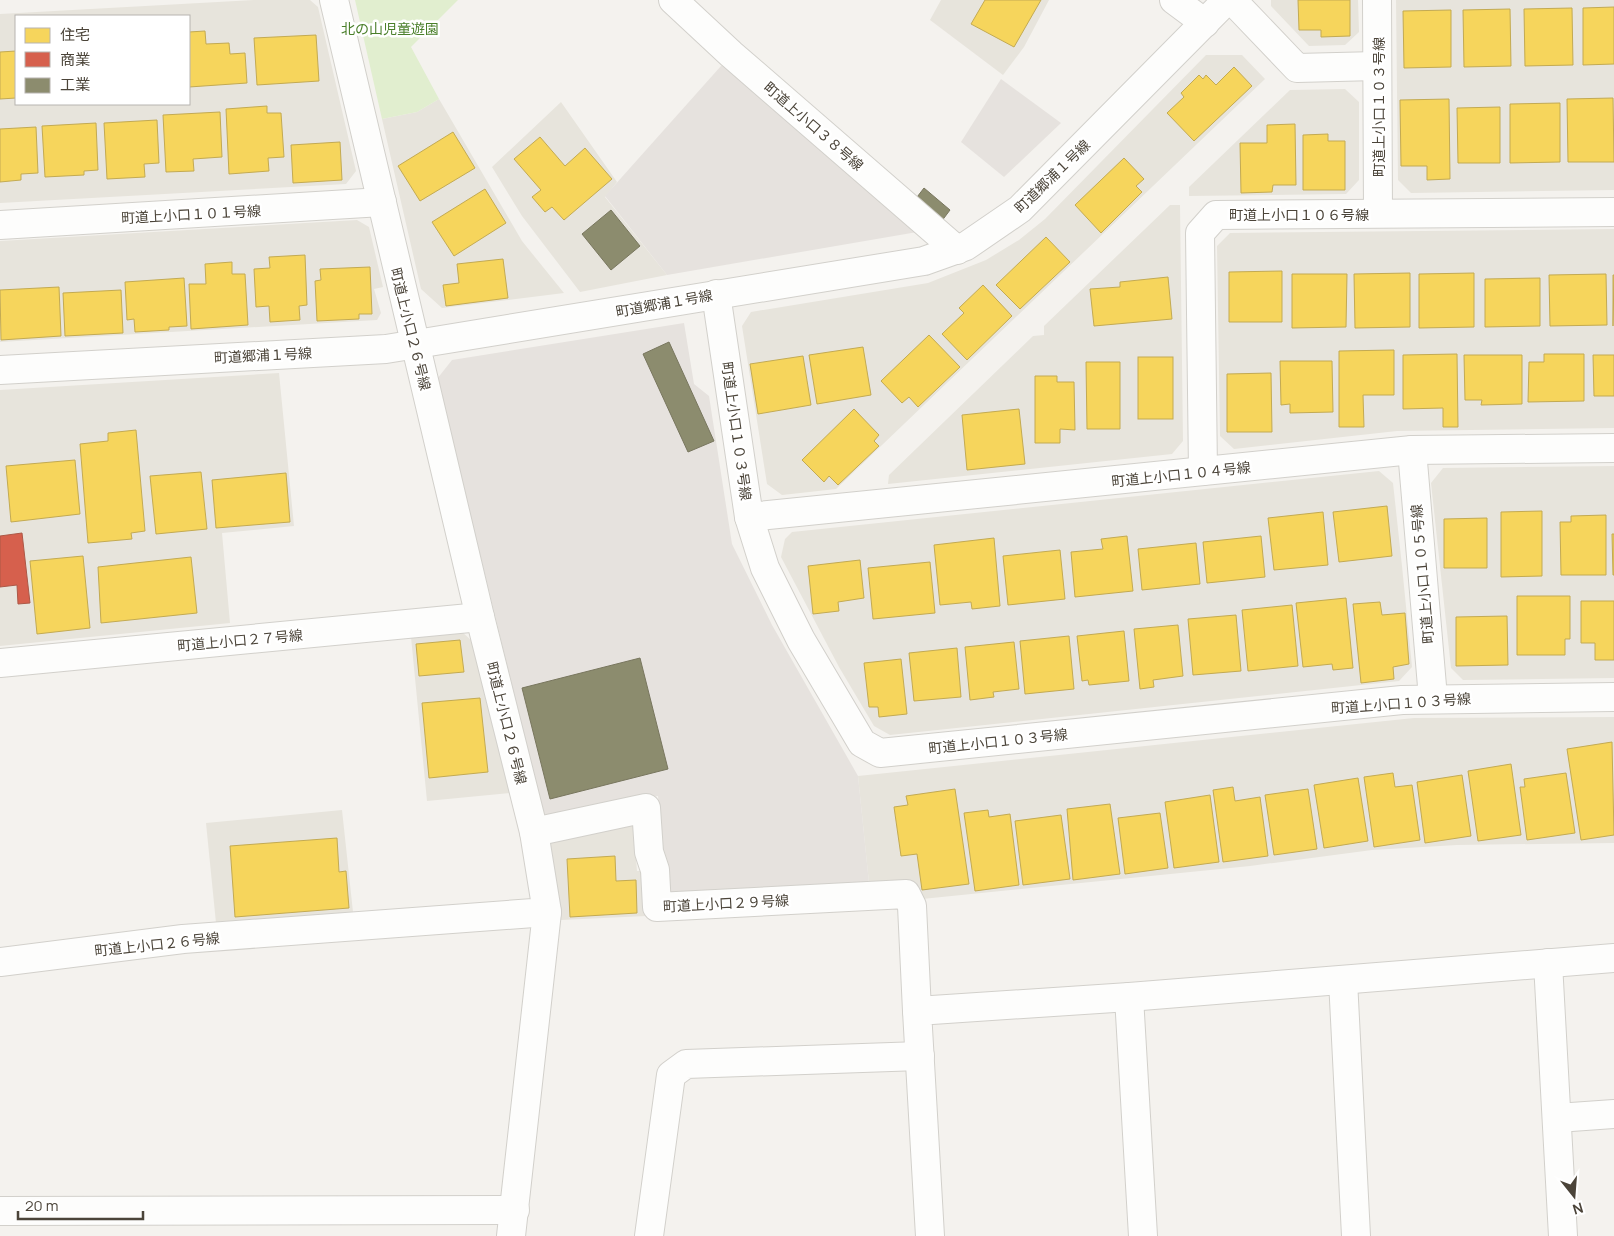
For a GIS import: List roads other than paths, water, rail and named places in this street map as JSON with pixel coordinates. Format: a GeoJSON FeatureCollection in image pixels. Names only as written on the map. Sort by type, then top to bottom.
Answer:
{"type":"FeatureCollection","features":[{"type":"Feature","properties":{"kind":"street","name":"町道上小口２６号線"},"geometry":{"type":"LineString","coordinates":[[0,962],[183,940],[546,912],[534,832],[414,345],[334,0]]}},
{"type":"Feature","properties":{"kind":"street","name":"町道上小口３８号線"},"geometry":{"type":"LineString","coordinates":[[673,0],[731,54],[957,250]]}},
{"type":"Feature","properties":{"kind":"street"},"geometry":{"type":"LineString","coordinates":[[1174,0],[1205,23]]}},
{"type":"Feature","properties":{"kind":"street","name":"町道郷浦１号線"},"geometry":{"type":"LineString","coordinates":[[0,370],[414,345],[716,294],[910,264],[957,250],[980,238],[1020,209],[1227,0]]}},
{"type":"Feature","properties":{"kind":"street"},"geometry":{"type":"LineString","coordinates":[[1232,0],[1297,68],[1377,66]]}},
{"type":"Feature","properties":{"kind":"street","name":"町道上小口１０３号線"},"geometry":{"type":"LineString","coordinates":[[1377,0],[1378,214]]}},
{"type":"Feature","properties":{"kind":"street","name":"町道上小口１０１号線"},"geometry":{"type":"LineString","coordinates":[[0,225],[382,202]]}},
{"type":"Feature","properties":{"kind":"street","name":"町道上小口１０６号線"},"geometry":{"type":"LineString","coordinates":[[1203,472],[1200,233],[1216,215],[1614,212]]}},
{"type":"Feature","properties":{"kind":"street","name":"町道上小口１０３号線"},"geometry":{"type":"LineString","coordinates":[[716,294],[749,517],[765,568],[801,640],[862,743],[880,753],[1433,698],[1614,697]]}},
{"type":"Feature","properties":{"kind":"street","name":"町道上小口１０４号線"},"geometry":{"type":"LineString","coordinates":[[749,517],[1412,450],[1614,448]]}},
{"type":"Feature","properties":{"kind":"street","name":"町道上小口１０５号線"},"geometry":{"type":"LineString","coordinates":[[1412,450],[1433,698]]}},
{"type":"Feature","properties":{"kind":"street","name":"町道上小口２７号線"},"geometry":{"type":"LineString","coordinates":[[0,663],[480,617]]}},
{"type":"Feature","properties":{"kind":"street","name":"町道上小口２９号線"},"geometry":{"type":"LineString","coordinates":[[534,832],[646,808],[649,852],[655,870],[657,907],[906,894],[912,906],[917,1012]]}},
{"type":"Feature","properties":{"kind":"street"},"geometry":{"type":"LineString","coordinates":[[0,1211],[513,1223],[546,912]]}},
{"type":"Feature","properties":{"kind":"street"},"geometry":{"type":"LineString","coordinates":[[930,1236],[917,1012],[1614,958]]}},
{"type":"Feature","properties":{"kind":"street"},"geometry":{"type":"LineString","coordinates":[[1548,963],[1563,1236]]}},
{"type":"Feature","properties":{"kind":"street"},"geometry":{"type":"LineString","coordinates":[[1343,980],[1356,1236]]}},
{"type":"Feature","properties":{"kind":"street"},"geometry":{"type":"LineString","coordinates":[[1129,997],[1143,1236]]}},
{"type":"Feature","properties":{"kind":"street"},"geometry":{"type":"LineString","coordinates":[[649,1236],[671,1075],[686,1064],[920,1056]]}},
{"type":"Feature","properties":{"kind":"street"},"geometry":{"type":"LineString","coordinates":[[1557,1118],[1614,1114]]}},
{"type":"Feature","properties":{"kind":"park label","name":"北の山児童遊園"},"geometry":{"type":"Point","coordinates":[390,28]}}]}
